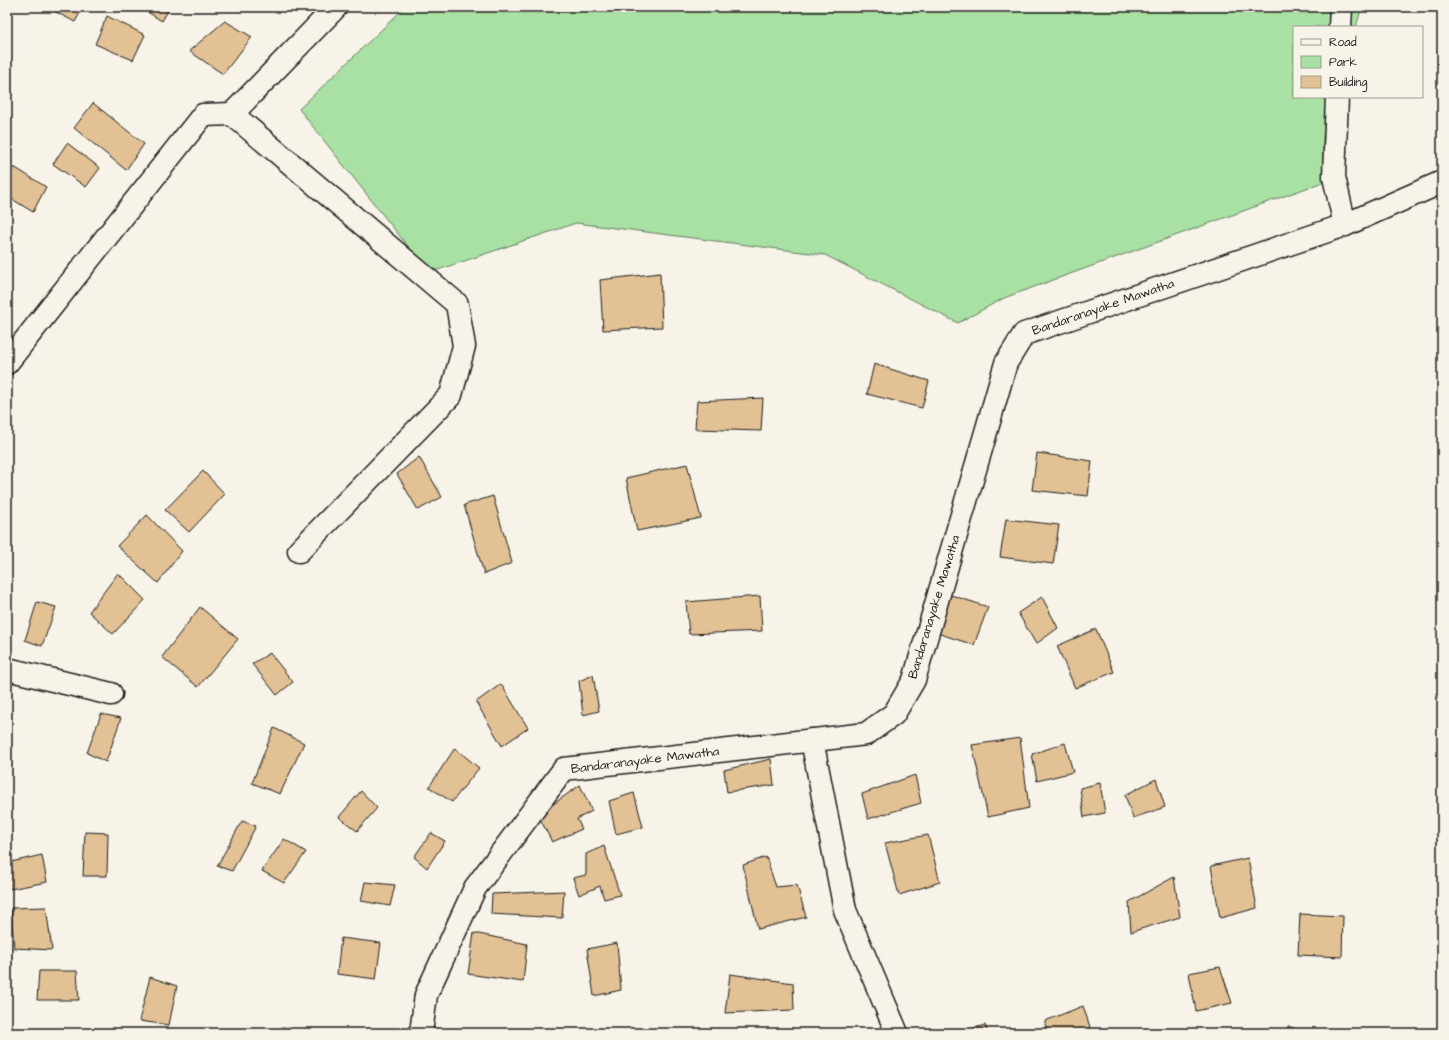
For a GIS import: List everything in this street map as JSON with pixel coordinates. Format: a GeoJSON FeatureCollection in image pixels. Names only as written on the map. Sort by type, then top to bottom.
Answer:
{"type":"FeatureCollection","features":[{"type":"Feature","properties":{"kind":"street"},"geometry":{"type":"LineString","coordinates":[[232,114],[336,7]]}},
{"type":"Feature","properties":{"kind":"street"},"geometry":{"type":"LineString","coordinates":[[1340,26],[1341,7]]}},
{"type":"Feature","properties":{"kind":"street"},"geometry":{"type":"LineString","coordinates":[[1337,98],[1334,177],[1345,225]]}},
{"type":"Feature","properties":{"kind":"street"},"geometry":{"type":"LineString","coordinates":[[7,363],[203,115],[232,114],[457,304],[464,346],[451,395],[299,551]]}},
{"type":"Feature","properties":{"kind":"street","name":"Bandaranayake Mawatha"},"geometry":{"type":"LineString","coordinates":[[421,1033],[426,995],[475,888],[564,769],[866,734],[894,714],[914,680],[1006,363],[1024,334],[1345,225],[1442,182]]}},
{"type":"Feature","properties":{"kind":"street"},"geometry":{"type":"LineString","coordinates":[[7,669],[111,694]]}},
{"type":"Feature","properties":{"kind":"street"},"geometry":{"type":"LineString","coordinates":[[812,740],[845,910],[897,1033]]}},
{"type":"Feature","properties":{"kind":"green space"},"geometry":{"type":"Polygon","coordinates":[[[404,7],[1362,7],[1356,26],[1293,26],[1293,98],[1335,98],[1323,136],[1323,182],[1004,298],[958,323],[825,255],[576,223],[429,273],[299,109],[404,7]]]}},
{"type":"Feature","properties":{"kind":"building"},"geometry":{"type":"Polygon","coordinates":[[[57,7],[83,7],[75,22],[54,11],[57,7]]]}},
{"type":"Feature","properties":{"kind":"building"},"geometry":{"type":"Polygon","coordinates":[[[170,7],[162,21],[141,8],[170,7]]]}},
{"type":"Feature","properties":{"kind":"building"},"geometry":{"type":"Polygon","coordinates":[[[107,16],[145,35],[133,60],[95,44],[107,16]]]}},
{"type":"Feature","properties":{"kind":"building"},"geometry":{"type":"Polygon","coordinates":[[[225,21],[252,37],[223,74],[189,51],[225,21]]]}},
{"type":"Feature","properties":{"kind":"building"},"geometry":{"type":"Polygon","coordinates":[[[93,103],[144,144],[126,170],[74,128],[93,103]]]}},
{"type":"Feature","properties":{"kind":"building"},"geometry":{"type":"Polygon","coordinates":[[[67,143],[100,168],[86,187],[53,164],[67,143]]]}},
{"type":"Feature","properties":{"kind":"building"},"geometry":{"type":"Polygon","coordinates":[[[14,167],[46,187],[33,212],[7,196],[7,178],[14,167]]]}},
{"type":"Feature","properties":{"kind":"building"},"geometry":{"type":"Polygon","coordinates":[[[660,273],[662,327],[603,330],[600,280],[660,273]]]}},
{"type":"Feature","properties":{"kind":"building"},"geometry":{"type":"Polygon","coordinates":[[[874,364],[929,381],[922,408],[867,394],[874,364]]]}},
{"type":"Feature","properties":{"kind":"building"},"geometry":{"type":"Polygon","coordinates":[[[763,398],[761,431],[695,429],[697,401],[763,398]]]}},
{"type":"Feature","properties":{"kind":"building"},"geometry":{"type":"Polygon","coordinates":[[[1037,453],[1092,461],[1088,496],[1032,490],[1037,453]]]}},
{"type":"Feature","properties":{"kind":"building"},"geometry":{"type":"Polygon","coordinates":[[[419,457],[442,497],[418,510],[397,474],[419,457]]]}},
{"type":"Feature","properties":{"kind":"building"},"geometry":{"type":"Polygon","coordinates":[[[687,464],[701,518],[637,531],[626,478],[687,464]]]}},
{"type":"Feature","properties":{"kind":"building"},"geometry":{"type":"Polygon","coordinates":[[[203,471],[225,494],[189,532],[165,510],[203,471]]]}},
{"type":"Feature","properties":{"kind":"building"},"geometry":{"type":"Polygon","coordinates":[[[493,496],[512,563],[484,574],[464,505],[493,496]]]}},
{"type":"Feature","properties":{"kind":"building"},"geometry":{"type":"Polygon","coordinates":[[[147,515],[182,551],[158,583],[117,546],[147,515]]]}},
{"type":"Feature","properties":{"kind":"building"},"geometry":{"type":"Polygon","coordinates":[[[1006,519],[1059,525],[1053,564],[1000,557],[1006,519]]]}},
{"type":"Feature","properties":{"kind":"building"},"geometry":{"type":"Polygon","coordinates":[[[118,573],[145,600],[113,634],[89,612],[118,573]]]}},
{"type":"Feature","properties":{"kind":"building"},"geometry":{"type":"Polygon","coordinates":[[[951,595],[988,607],[974,645],[937,633],[951,595]]]}},
{"type":"Feature","properties":{"kind":"building"},"geometry":{"type":"Polygon","coordinates":[[[760,596],[762,631],[689,634],[686,602],[760,596]]]}},
{"type":"Feature","properties":{"kind":"building"},"geometry":{"type":"Polygon","coordinates":[[[1042,597],[1058,628],[1036,644],[1018,613],[1042,597]]]}},
{"type":"Feature","properties":{"kind":"building"},"geometry":{"type":"Polygon","coordinates":[[[37,602],[56,607],[42,646],[25,640],[37,602]]]}},
{"type":"Feature","properties":{"kind":"building"},"geometry":{"type":"Polygon","coordinates":[[[200,607],[238,639],[198,687],[162,657],[200,607]]]}},
{"type":"Feature","properties":{"kind":"building"},"geometry":{"type":"Polygon","coordinates":[[[1096,629],[1114,672],[1075,688],[1057,646],[1096,629]]]}},
{"type":"Feature","properties":{"kind":"building"},"geometry":{"type":"Polygon","coordinates":[[[270,653],[293,682],[277,695],[252,664],[270,653]]]}},
{"type":"Feature","properties":{"kind":"building"},"geometry":{"type":"Polygon","coordinates":[[[593,675],[599,711],[583,715],[579,681],[593,675]]]}},
{"type":"Feature","properties":{"kind":"building"},"geometry":{"type":"Polygon","coordinates":[[[501,684],[528,728],[502,746],[476,702],[501,684]]]}},
{"type":"Feature","properties":{"kind":"building"},"geometry":{"type":"Polygon","coordinates":[[[101,714],[121,718],[106,762],[87,753],[101,714]]]}},
{"type":"Feature","properties":{"kind":"building"},"geometry":{"type":"Polygon","coordinates":[[[274,728],[304,743],[280,794],[252,783],[274,728]]]}},
{"type":"Feature","properties":{"kind":"building"},"geometry":{"type":"Polygon","coordinates":[[[1020,738],[1029,808],[988,817],[972,745],[1020,738]]]}},
{"type":"Feature","properties":{"kind":"building"},"geometry":{"type":"Polygon","coordinates":[[[1065,743],[1073,772],[1037,781],[1032,754],[1065,743]]]}},
{"type":"Feature","properties":{"kind":"building"},"geometry":{"type":"Polygon","coordinates":[[[455,748],[479,768],[452,802],[429,787],[455,748]]]}},
{"type":"Feature","properties":{"kind":"building"},"geometry":{"type":"Polygon","coordinates":[[[771,759],[774,785],[727,792],[724,770],[771,759]]]}},
{"type":"Feature","properties":{"kind":"building"},"geometry":{"type":"Polygon","coordinates":[[[915,775],[921,803],[868,819],[862,794],[915,775]]]}},
{"type":"Feature","properties":{"kind":"building"},"geometry":{"type":"Polygon","coordinates":[[[1156,779],[1165,807],[1133,818],[1125,795],[1156,779]]]}},
{"type":"Feature","properties":{"kind":"building"},"geometry":{"type":"Polygon","coordinates":[[[1100,783],[1105,813],[1084,817],[1080,788],[1100,783]]]}},
{"type":"Feature","properties":{"kind":"building"},"geometry":{"type":"Polygon","coordinates":[[[580,785],[592,811],[577,819],[582,829],[552,842],[538,815],[580,785]]]}},
{"type":"Feature","properties":{"kind":"building"},"geometry":{"type":"Polygon","coordinates":[[[361,791],[377,808],[357,831],[339,817],[361,791]]]}},
{"type":"Feature","properties":{"kind":"building"},"geometry":{"type":"Polygon","coordinates":[[[634,793],[643,827],[616,834],[609,801],[634,793]]]}},
{"type":"Feature","properties":{"kind":"building"},"geometry":{"type":"Polygon","coordinates":[[[242,821],[256,826],[232,871],[217,866],[242,821]]]}},
{"type":"Feature","properties":{"kind":"building"},"geometry":{"type":"Polygon","coordinates":[[[85,832],[108,833],[107,876],[83,876],[85,832]]]}},
{"type":"Feature","properties":{"kind":"building"},"geometry":{"type":"Polygon","coordinates":[[[431,833],[445,841],[427,868],[414,857],[431,833]]]}},
{"type":"Feature","properties":{"kind":"building"},"geometry":{"type":"Polygon","coordinates":[[[928,835],[940,882],[899,895],[885,843],[928,835]]]}},
{"type":"Feature","properties":{"kind":"building"},"geometry":{"type":"Polygon","coordinates":[[[284,839],[306,852],[284,883],[262,871],[284,839]]]}},
{"type":"Feature","properties":{"kind":"building"},"geometry":{"type":"Polygon","coordinates":[[[604,846],[620,895],[604,899],[600,886],[579,895],[573,878],[586,875],[586,854],[604,846]]]}},
{"type":"Feature","properties":{"kind":"building"},"geometry":{"type":"Polygon","coordinates":[[[42,855],[47,882],[10,889],[7,863],[42,855]]]}},
{"type":"Feature","properties":{"kind":"building"},"geometry":{"type":"Polygon","coordinates":[[[766,857],[776,887],[797,885],[806,917],[758,929],[743,865],[766,857]]]}},
{"type":"Feature","properties":{"kind":"building"},"geometry":{"type":"Polygon","coordinates":[[[1248,858],[1257,908],[1220,918],[1211,866],[1248,858]]]}},
{"type":"Feature","properties":{"kind":"building"},"geometry":{"type":"Polygon","coordinates":[[[1174,877],[1180,917],[1131,932],[1129,902],[1174,877]]]}},
{"type":"Feature","properties":{"kind":"building"},"geometry":{"type":"Polygon","coordinates":[[[365,882],[395,885],[390,906],[361,901],[365,882]]]}},
{"type":"Feature","properties":{"kind":"building"},"geometry":{"type":"Polygon","coordinates":[[[564,891],[562,918],[491,914],[492,894],[564,891]]]}},
{"type":"Feature","properties":{"kind":"building"},"geometry":{"type":"Polygon","coordinates":[[[46,907],[52,950],[14,948],[11,908],[46,907]]]}},
{"type":"Feature","properties":{"kind":"building"},"geometry":{"type":"Polygon","coordinates":[[[1300,914],[1343,916],[1342,957],[1298,955],[1300,914]]]}},
{"type":"Feature","properties":{"kind":"building"},"geometry":{"type":"Polygon","coordinates":[[[474,933],[527,944],[523,982],[468,974],[474,933]]]}},
{"type":"Feature","properties":{"kind":"building"},"geometry":{"type":"Polygon","coordinates":[[[341,938],[381,943],[376,979],[337,974],[341,938]]]}},
{"type":"Feature","properties":{"kind":"building"},"geometry":{"type":"Polygon","coordinates":[[[617,943],[621,990],[594,996],[587,949],[617,943]]]}},
{"type":"Feature","properties":{"kind":"building"},"geometry":{"type":"Polygon","coordinates":[[[1220,967],[1232,1003],[1196,1011],[1189,973],[1220,967]]]}},
{"type":"Feature","properties":{"kind":"building"},"geometry":{"type":"Polygon","coordinates":[[[39,971],[77,971],[79,1000],[37,1000],[39,971]]]}},
{"type":"Feature","properties":{"kind":"building"},"geometry":{"type":"Polygon","coordinates":[[[730,974],[793,983],[794,1010],[725,1013],[730,974]]]}},
{"type":"Feature","properties":{"kind":"building"},"geometry":{"type":"Polygon","coordinates":[[[150,977],[177,986],[169,1025],[139,1021],[150,977]]]}},
{"type":"Feature","properties":{"kind":"building"},"geometry":{"type":"Polygon","coordinates":[[[1083,1006],[1092,1033],[1046,1033],[1045,1021],[1083,1006]]]}},
{"type":"Feature","properties":{"kind":"building"},"geometry":{"type":"Polygon","coordinates":[[[985,1025],[988,1033],[960,1033],[960,1032],[985,1025]]]}},
{"type":"Feature","properties":{"kind":"building"},"geometry":{"type":"Polygon","coordinates":[[[1288,1026],[1306,1033],[1287,1033],[1288,1026]]]}}]}
